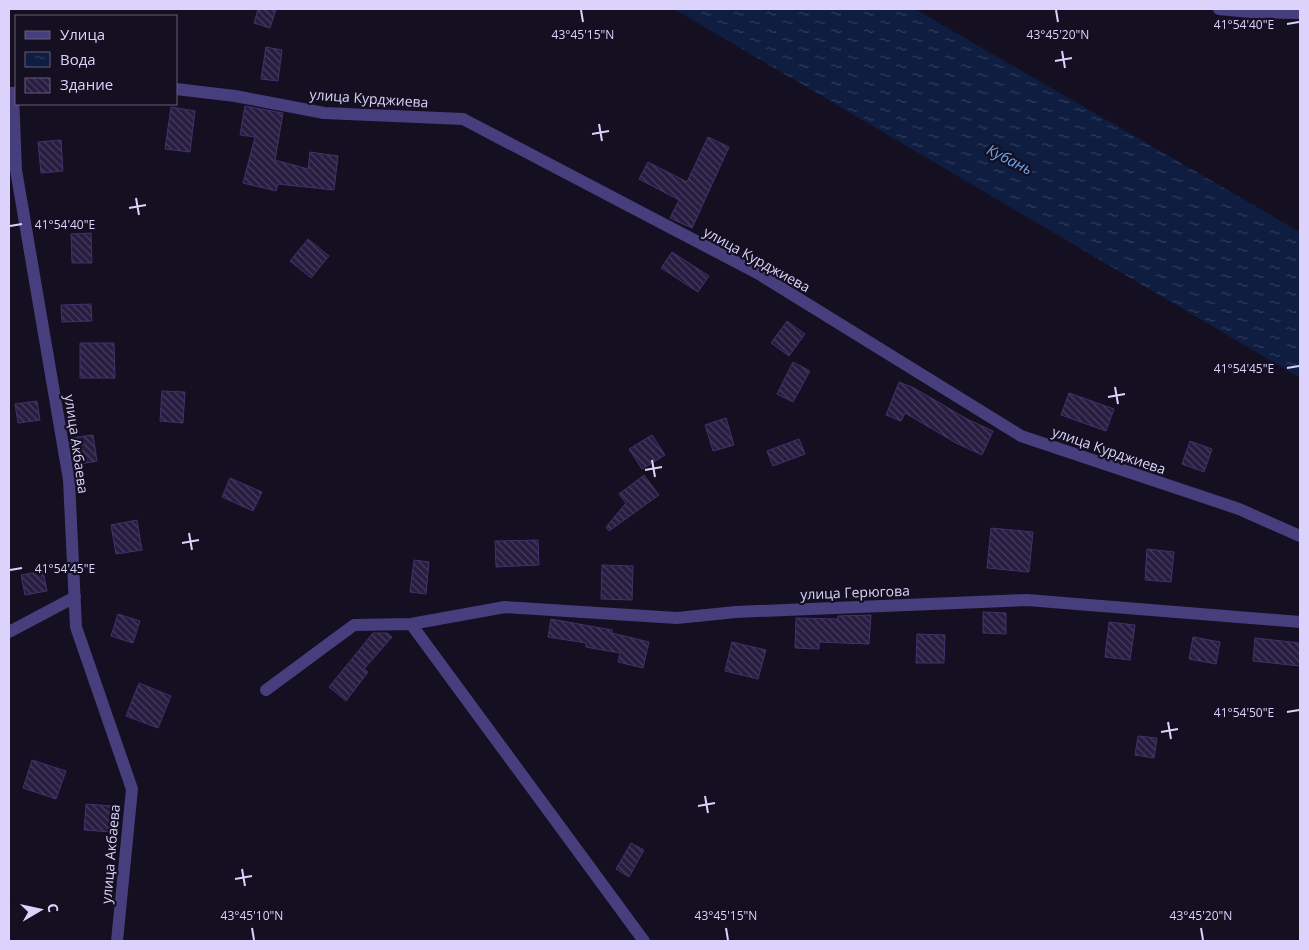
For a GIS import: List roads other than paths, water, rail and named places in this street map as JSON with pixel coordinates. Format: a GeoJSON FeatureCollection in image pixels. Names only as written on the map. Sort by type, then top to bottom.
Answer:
{"type":"FeatureCollection","features":[{"type":"Feature","properties":{"kind":"street"},"geometry":{"type":"LineString","coordinates":[[1220,9],[1300,13]]}},
{"type":"Feature","properties":{"kind":"street","name":"улица Курджиева"},"geometry":{"type":"LineString","coordinates":[[178,89],[235,96],[324,113],[463,119],[759,274],[1021,436],[1239,509],[1300,536]]}},
{"type":"Feature","properties":{"kind":"street","name":"улица Акбаева"},"geometry":{"type":"LineString","coordinates":[[13,93],[16,170],[69,480],[76,627],[132,789],[117,941]]}},
{"type":"Feature","properties":{"kind":"street"},"geometry":{"type":"LineString","coordinates":[[9,632],[75,597]]}},
{"type":"Feature","properties":{"kind":"street","name":"улица Герюгова"},"geometry":{"type":"LineString","coordinates":[[266,690],[354,625],[411,624],[505,607],[677,618],[736,612],[1028,600],[1300,622]]}},
{"type":"Feature","properties":{"kind":"street"},"geometry":{"type":"LineString","coordinates":[[411,624],[644,941]]}},
{"type":"Feature","properties":{"kind":"water","name":"Кубань"},"geometry":{"type":"Polygon","coordinates":[[[674,9],[915,9],[1300,232],[1300,378],[674,9]]]}}]}
